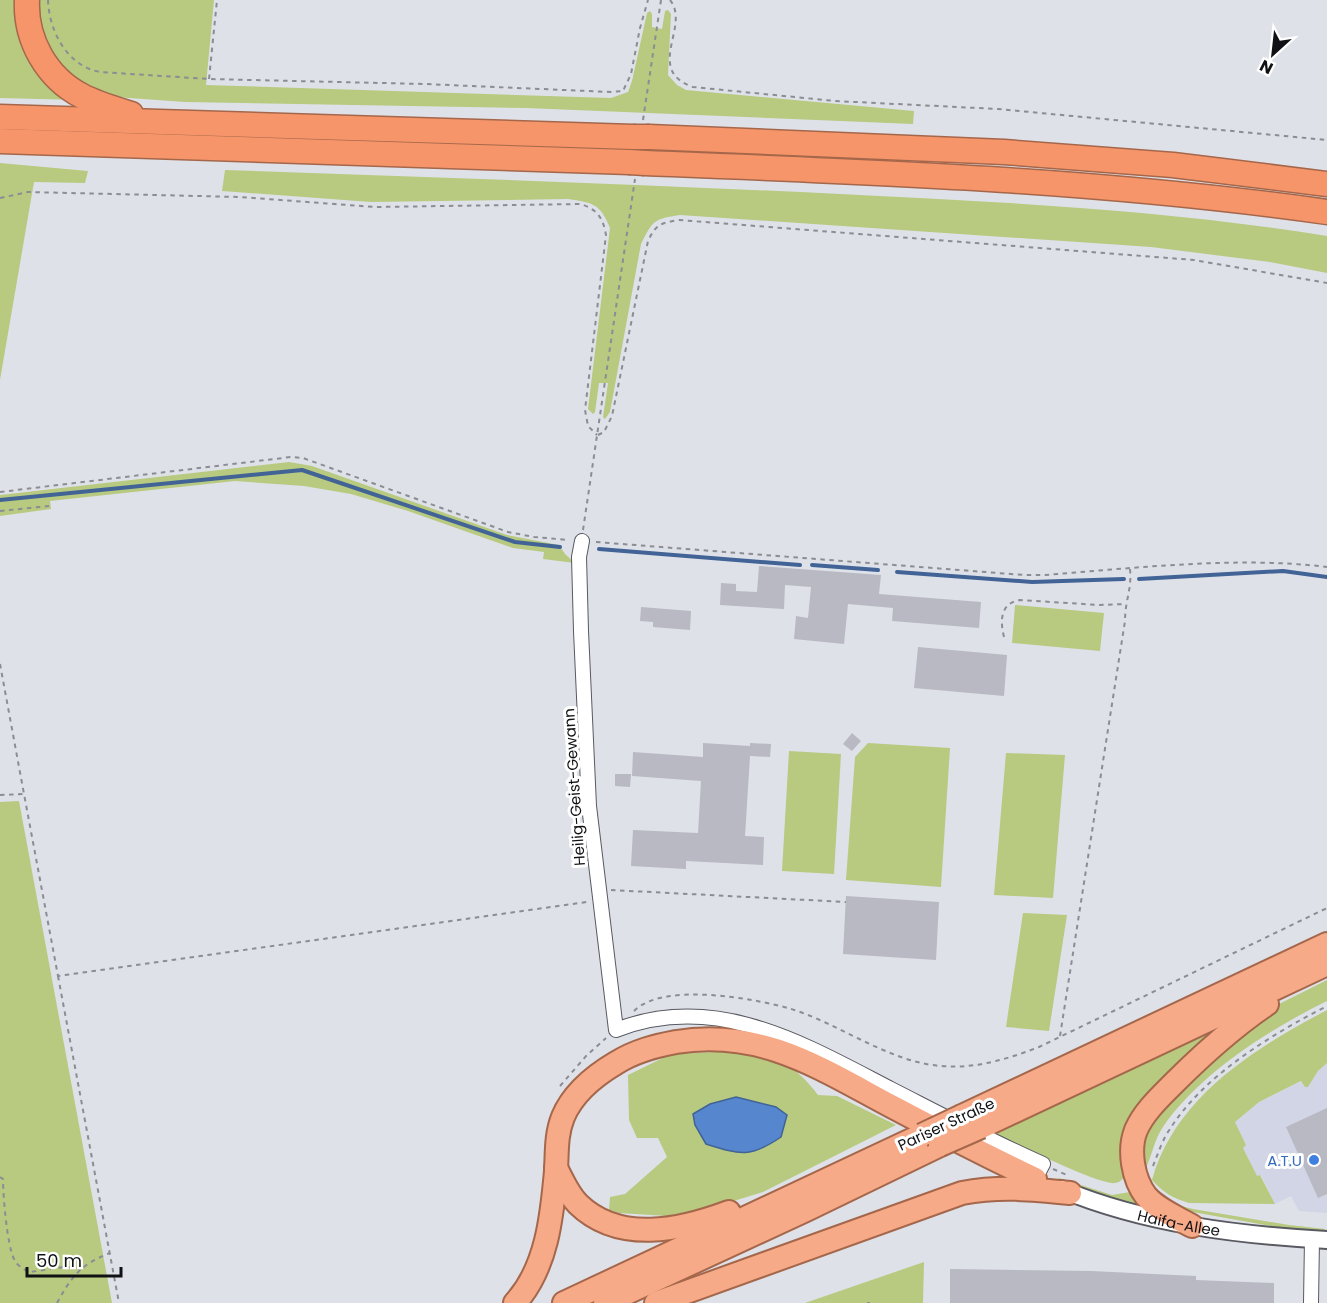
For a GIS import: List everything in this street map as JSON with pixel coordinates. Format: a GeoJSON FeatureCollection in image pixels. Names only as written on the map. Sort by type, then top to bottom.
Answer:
{"type":"FeatureCollection","features":[{"type":"Feature","properties":{"kind":"highway"},"geometry":{"type":"LineString","coordinates":[[27,0],[28,23],[32,39],[42,60],[57,78],[83,97],[153,122]]}},
{"type":"Feature","properties":{"kind":"highway"},"geometry":{"type":"LineString","coordinates":[[0,117],[641,134],[1004,152],[1173,165],[1327,184]]}},
{"type":"Feature","properties":{"kind":"highway"},"geometry":{"type":"LineString","coordinates":[[0,141],[832,170],[1134,189],[1327,212]]}},
{"type":"Feature","properties":{"kind":"highway","name":"Pariser Straße"},"geometry":{"type":"LineString","coordinates":[[605,1303],[806,1210],[931,1140],[1327,944]]}},
{"type":"Feature","properties":{"kind":"highway"},"geometry":{"type":"LineString","coordinates":[[1192,1226],[1152,1202],[1139,1184],[1132,1158],[1133,1140],[1141,1120],[1189,1068],[1243,1020],[1327,965]]}},
{"type":"Feature","properties":{"kind":"highway","name":"Pariser Straße"},"geometry":{"type":"LineString","coordinates":[[971,1121],[1327,965]]}},
{"type":"Feature","properties":{"kind":"highway"},"geometry":{"type":"LineString","coordinates":[[515,1303],[531,1278],[546,1241],[556,1168],[556,1146],[568,1106],[587,1083],[605,1069],[632,1054],[672,1043],[710,1039],[751,1043],[791,1054],[974,1149],[1039,1171]]}},
{"type":"Feature","properties":{"kind":"highway","name":"Pariser Straße"},"geometry":{"type":"LineString","coordinates":[[564,1303],[825,1180],[931,1140]]}},
{"type":"Feature","properties":{"kind":"highway"},"geometry":{"type":"LineString","coordinates":[[556,1168],[569,1193],[590,1214],[616,1227],[634,1230],[692,1224],[825,1180]]}},
{"type":"Feature","properties":{"kind":"highway"},"geometry":{"type":"LineString","coordinates":[[656,1303],[962,1193],[985,1189],[1071,1185]]}},
{"type":"Feature","properties":{"kind":"street","name":"Heilig-Geist-Gewann"},"geometry":{"type":"LineString","coordinates":[[582,541],[579,557],[580,609],[589,806],[616,1030]]}},
{"type":"Feature","properties":{"kind":"street"},"geometry":{"type":"LineString","coordinates":[[616,1030],[637,1022],[666,1017],[713,1018],[755,1026],[821,1052],[988,1140],[1039,1171]]}},
{"type":"Feature","properties":{"kind":"street","name":"Haifa-Allee"},"geometry":{"type":"LineString","coordinates":[[1039,1171],[1117,1208],[1192,1226],[1319,1240]]}},
{"type":"Feature","properties":{"kind":"street"},"geometry":{"type":"LineString","coordinates":[[1311,1303],[1319,1240]]}},
{"type":"Feature","properties":{"kind":"path"},"geometry":{"type":"LineString","coordinates":[[48,0],[49,16],[56,34],[72,59],[82,67],[100,72],[209,79],[425,84],[611,92],[623,91],[631,74],[648,0]]}},
{"type":"Feature","properties":{"kind":"path"},"geometry":{"type":"LineString","coordinates":[[209,79],[217,0]]}},
{"type":"Feature","properties":{"kind":"path"},"geometry":{"type":"LineString","coordinates":[[641,134],[661,0]]}},
{"type":"Feature","properties":{"kind":"path"},"geometry":{"type":"LineString","coordinates":[[670,0],[675,12],[670,68],[676,78],[693,87],[835,101],[998,109],[1327,140]]}},
{"type":"Feature","properties":{"kind":"path"},"geometry":{"type":"LineString","coordinates":[[582,541],[637,165]]}},
{"type":"Feature","properties":{"kind":"path"},"geometry":{"type":"LineString","coordinates":[[0,198],[28,192],[240,197],[375,207],[581,204],[592,208],[600,215],[606,235],[585,410],[588,426],[598,435]]}},
{"type":"Feature","properties":{"kind":"path"},"geometry":{"type":"LineString","coordinates":[[598,435],[604,432],[612,416],[648,241],[654,228],[664,222],[679,220],[1194,260],[1327,283]]}},
{"type":"Feature","properties":{"kind":"path"},"geometry":{"type":"LineString","coordinates":[[0,492],[291,457],[303,458],[508,532],[534,537],[1045,575],[1240,563],[1327,567]]}},
{"type":"Feature","properties":{"kind":"path"},"geometry":{"type":"LineString","coordinates":[[0,511],[49,506]]}},
{"type":"Feature","properties":{"kind":"path"},"geometry":{"type":"LineString","coordinates":[[1060,1036],[1125,621],[1125,604],[1131,584],[1130,569]]}},
{"type":"Feature","properties":{"kind":"path"},"geometry":{"type":"LineString","coordinates":[[1004,637],[1002,614],[1012,601],[1125,604]]}},
{"type":"Feature","properties":{"kind":"path"},"geometry":{"type":"LineString","coordinates":[[0,664],[119,1303]]}},
{"type":"Feature","properties":{"kind":"path"},"geometry":{"type":"LineString","coordinates":[[0,795],[24,794]]}},
{"type":"Feature","properties":{"kind":"path"},"geometry":{"type":"LineString","coordinates":[[58,976],[600,895],[846,902]]}},
{"type":"Feature","properties":{"kind":"path"},"geometry":{"type":"LineString","coordinates":[[616,1030],[640,1005],[663,996],[696,994],[788,1008],[913,1061],[940,1066],[965,1066],[992,1062],[1020,1054],[1060,1036],[1327,908]]}},
{"type":"Feature","properties":{"kind":"path"},"geometry":{"type":"LineString","coordinates":[[1139,1184],[1150,1173],[1170,1129],[1191,1100],[1259,1045],[1327,1006]]}},
{"type":"Feature","properties":{"kind":"path"},"geometry":{"type":"LineString","coordinates":[[1039,1171],[1071,1185]]}},
{"type":"Feature","properties":{"kind":"path"},"geometry":{"type":"LineString","coordinates":[[0,1177],[3,1179],[8,1227],[16,1263],[28,1272],[72,1266],[81,1269]]}},
{"type":"Feature","properties":{"kind":"path"},"geometry":{"type":"LineString","coordinates":[[57,1303],[69,1282],[81,1269],[93,1260],[110,1253]]}},
{"type":"Feature","properties":{"kind":"shaded area"},"geometry":{"type":"Polygon","coordinates":[[[1327,1063],[1327,1213],[1299,1211],[1291,1196],[1275,1204],[1261,1175],[1257,1177],[1242,1147],[1246,1145],[1235,1122],[1259,1102],[1302,1081],[1305,1087],[1308,1087],[1318,1071],[1327,1063]]]}},
{"type":"Feature","properties":{"kind":"green space"},"geometry":{"type":"Polygon","coordinates":[[[0,0],[20,0],[78,100],[0,98],[0,0]]]}},
{"type":"Feature","properties":{"kind":"green space"},"geometry":{"type":"Polygon","coordinates":[[[32,0],[214,0],[206,85],[611,98],[628,92],[647,13],[650,11],[652,14],[652,27],[662,29],[665,11],[668,10],[671,14],[668,75],[677,85],[686,90],[914,111],[913,124],[526,108],[185,102],[101,96],[54,67],[32,0]]]}},
{"type":"Feature","properties":{"kind":"green space"},"geometry":{"type":"Polygon","coordinates":[[[0,163],[88,171],[85,183],[34,182],[0,380],[0,163]]]}},
{"type":"Feature","properties":{"kind":"green space"},"geometry":{"type":"Polygon","coordinates":[[[225,170],[840,194],[1145,213],[1327,236],[1327,273],[1270,262],[1151,247],[671,216],[655,222],[641,244],[610,412],[605,419],[603,417],[608,383],[599,383],[595,412],[593,414],[588,409],[610,228],[603,213],[595,206],[568,199],[371,202],[222,191],[225,170]]]}},
{"type":"Feature","properties":{"kind":"green space"},"geometry":{"type":"Polygon","coordinates":[[[289,462],[312,466],[507,535],[559,545],[575,563],[543,559],[544,552],[513,548],[408,511],[351,494],[304,486],[235,481],[50,501],[51,509],[0,516],[0,495],[289,462]]]}},
{"type":"Feature","properties":{"kind":"green space"},"geometry":{"type":"Polygon","coordinates":[[[1015,605],[1104,613],[1100,651],[1012,643],[1015,605]]]}},
{"type":"Feature","properties":{"kind":"green space"},"geometry":{"type":"Polygon","coordinates":[[[868,743],[950,748],[941,887],[846,880],[855,757],[868,743]]]}},
{"type":"Feature","properties":{"kind":"green space"},"geometry":{"type":"Polygon","coordinates":[[[789,751],[841,754],[834,874],[782,871],[789,751]]]}},
{"type":"Feature","properties":{"kind":"green space"},"geometry":{"type":"Polygon","coordinates":[[[1006,753],[1065,755],[1053,898],[994,895],[1006,753]]]}},
{"type":"Feature","properties":{"kind":"green space"},"geometry":{"type":"Polygon","coordinates":[[[19,801],[112,1303],[0,1303],[0,802],[19,801]]]}},
{"type":"Feature","properties":{"kind":"green space"},"geometry":{"type":"Polygon","coordinates":[[[1023,913],[1067,915],[1049,1031],[1006,1027],[1023,913]]]}},
{"type":"Feature","properties":{"kind":"green space"},"geometry":{"type":"Polygon","coordinates":[[[1327,980],[1327,1001],[1282,1025],[1216,1071],[1178,1108],[1163,1127],[1145,1170],[1137,1168],[1152,1114],[1271,1008],[1327,980]]]}},
{"type":"Feature","properties":{"kind":"green space"},"geometry":{"type":"Polygon","coordinates":[[[1327,1010],[1327,1063],[1318,1071],[1308,1087],[1305,1087],[1301,1081],[1259,1102],[1235,1122],[1246,1145],[1243,1148],[1275,1204],[1189,1203],[1173,1197],[1152,1180],[1163,1150],[1179,1124],[1198,1100],[1246,1059],[1327,1010]]]}},
{"type":"Feature","properties":{"kind":"green space"},"geometry":{"type":"Polygon","coordinates":[[[1226,1021],[1156,1093],[1123,1179],[1119,1182],[1107,1182],[1093,1178],[993,1133],[1226,1021]]]}},
{"type":"Feature","properties":{"kind":"green space"},"geometry":{"type":"Polygon","coordinates":[[[739,1051],[774,1060],[792,1068],[818,1095],[837,1096],[896,1125],[763,1192],[711,1208],[667,1216],[619,1213],[609,1210],[610,1197],[625,1194],[667,1157],[658,1138],[637,1138],[629,1120],[628,1075],[671,1054],[739,1051]]]}},
{"type":"Feature","properties":{"kind":"green space"},"geometry":{"type":"Polygon","coordinates":[[[1059,1178],[1112,1195],[1136,1191],[1148,1210],[1057,1181],[1059,1178]]]}},
{"type":"Feature","properties":{"kind":"green space"},"geometry":{"type":"Polygon","coordinates":[[[1157,1193],[1177,1205],[1193,1209],[1325,1229],[1324,1233],[1298,1231],[1176,1209],[1157,1193]]]}},
{"type":"Feature","properties":{"kind":"green space"},"geometry":{"type":"Polygon","coordinates":[[[924,1262],[923,1303],[805,1303],[924,1262]]]}},
{"type":"Feature","properties":{"kind":"water"},"geometry":{"type":"Polygon","coordinates":[[[736,1097],[776,1107],[787,1115],[781,1137],[761,1148],[745,1152],[706,1144],[695,1125],[693,1114],[710,1104],[736,1097]]]}},
{"type":"Feature","properties":{"kind":"building"},"geometry":{"type":"Polygon","coordinates":[[[759,566],[881,575],[879,594],[981,602],[979,628],[892,621],[893,608],[848,604],[844,644],[794,639],[796,616],[808,618],[811,587],[785,585],[784,609],[720,605],[721,583],[736,584],[736,591],[757,592],[759,566]]]}},
{"type":"Feature","properties":{"kind":"building"},"geometry":{"type":"Polygon","coordinates":[[[641,607],[691,611],[690,630],[653,627],[653,622],[640,621],[641,607]]]}},
{"type":"Feature","properties":{"kind":"building"},"geometry":{"type":"Polygon","coordinates":[[[918,647],[1007,655],[1004,696],[914,688],[918,647]]]}},
{"type":"Feature","properties":{"kind":"building"},"geometry":{"type":"Polygon","coordinates":[[[852,733],[861,741],[852,751],[843,744],[852,733]]]}},
{"type":"Feature","properties":{"kind":"building"},"geometry":{"type":"Polygon","coordinates":[[[703,743],[750,746],[750,743],[771,744],[770,757],[750,756],[745,836],[764,837],[763,865],[686,861],[686,869],[631,866],[633,830],[698,833],[701,781],[632,776],[633,752],[703,757],[703,743]]]}},
{"type":"Feature","properties":{"kind":"building"},"geometry":{"type":"Polygon","coordinates":[[[615,774],[631,774],[630,787],[615,786],[615,774]]]}},
{"type":"Feature","properties":{"kind":"building"},"geometry":{"type":"Polygon","coordinates":[[[846,896],[939,902],[936,960],[843,954],[846,896]]]}},
{"type":"Feature","properties":{"kind":"building","name":"A.T.U"},"geometry":{"type":"Polygon","coordinates":[[[1327,1108],[1327,1194],[1318,1198],[1286,1127],[1327,1108]]]}},
{"type":"Feature","properties":{"kind":"building"},"geometry":{"type":"Polygon","coordinates":[[[950,1269],[1091,1271],[1196,1276],[1196,1280],[1274,1283],[1274,1303],[950,1303],[950,1269]]]}},
{"type":"Feature","properties":{"kind":"waterway"},"geometry":{"type":"LineString","coordinates":[[0,500],[302,470],[515,542],[560,547]]}},
{"type":"Feature","properties":{"kind":"waterway"},"geometry":{"type":"LineString","coordinates":[[599,549],[800,565]]}},
{"type":"Feature","properties":{"kind":"waterway"},"geometry":{"type":"LineString","coordinates":[[812,565],[878,570]]}},
{"type":"Feature","properties":{"kind":"waterway"},"geometry":{"type":"LineString","coordinates":[[1139,579],[1283,571],[1327,577]]}},
{"type":"Feature","properties":{"kind":"waterway"},"geometry":{"type":"LineString","coordinates":[[897,572],[1032,582],[1124,579]]}},
{"type":"Feature","properties":{"kind":"place","name":"A.T.U"},"geometry":{"type":"Point","coordinates":[1314,1160]}}]}
